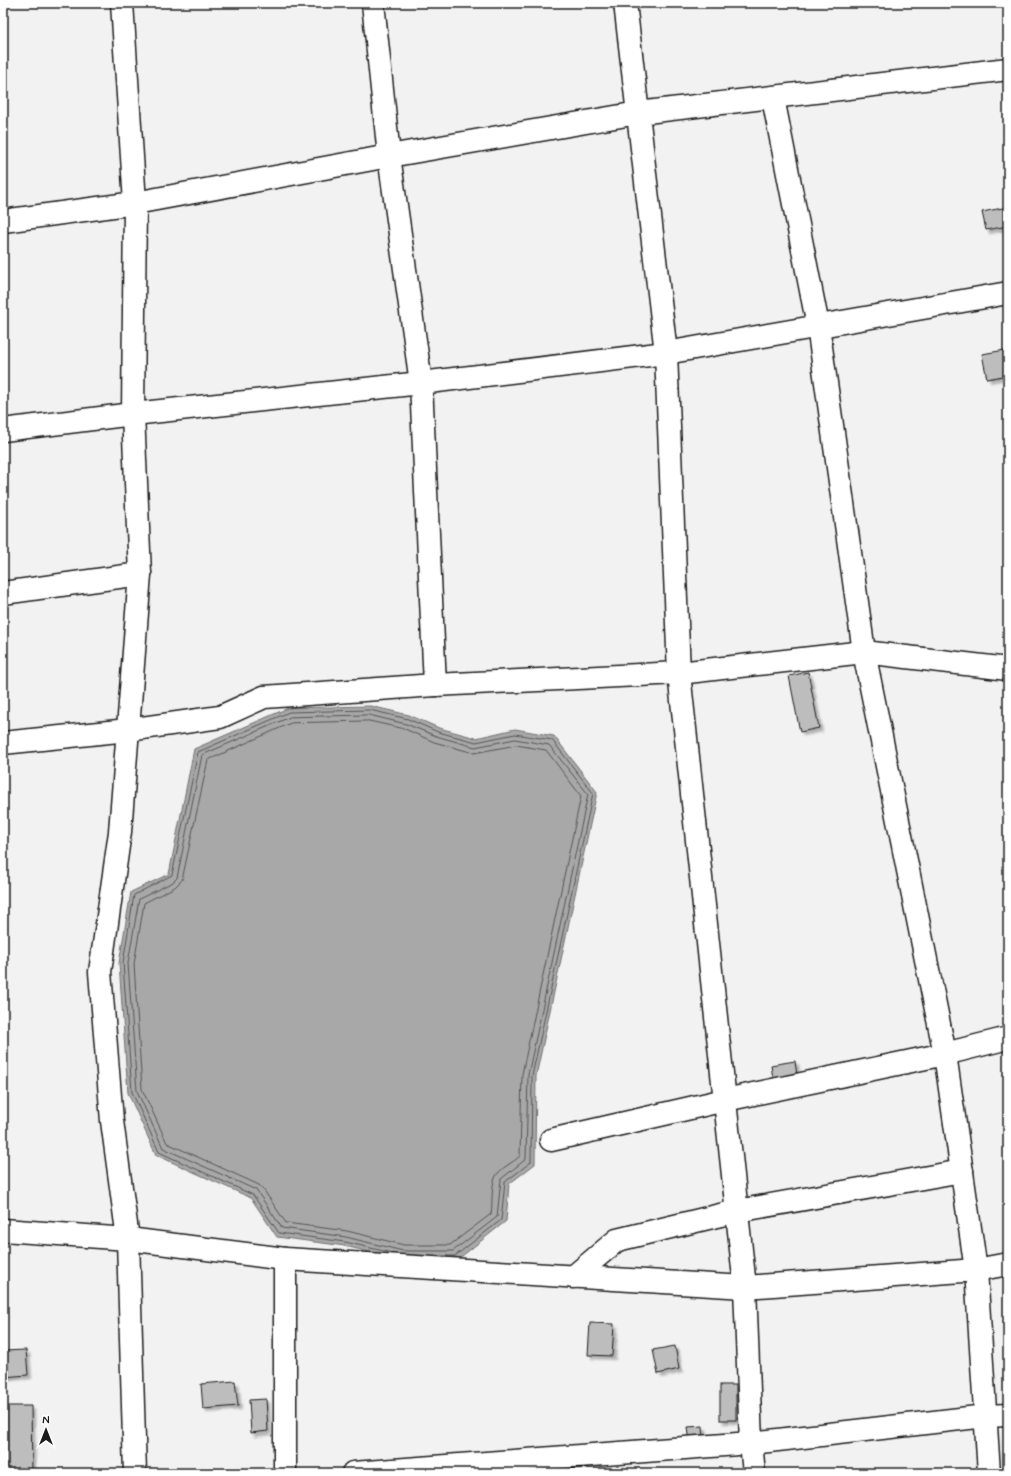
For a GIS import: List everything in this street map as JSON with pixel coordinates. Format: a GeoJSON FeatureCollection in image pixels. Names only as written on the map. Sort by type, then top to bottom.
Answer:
{"type":"FeatureCollection","features":[{"type":"Feature","properties":{"kind":"street"},"geometry":{"type":"LineString","coordinates":[[122,3],[135,203],[132,414],[140,574],[120,832],[100,972],[112,1121],[128,1239],[135,1473]]}},
{"type":"Feature","properties":{"kind":"street"},"geometry":{"type":"LineString","coordinates":[[373,3],[389,156],[421,383],[435,685]]}},
{"type":"Feature","properties":{"kind":"street"},"geometry":{"type":"LineString","coordinates":[[625,3],[666,353],[679,673],[745,1287],[751,1443],[754,1473]]}},
{"type":"Feature","properties":{"kind":"street"},"geometry":{"type":"LineString","coordinates":[[3,221],[135,203],[389,156],[638,113],[1008,69]]}},
{"type":"Feature","properties":{"kind":"street"},"geometry":{"type":"LineString","coordinates":[[773,98],[818,326],[864,652],[945,1054],[976,1270],[989,1473]]}},
{"type":"Feature","properties":{"kind":"street"},"geometry":{"type":"LineString","coordinates":[[3,430],[132,414],[421,383],[666,353],[1008,294]]}},
{"type":"Feature","properties":{"kind":"street"},"geometry":{"type":"LineString","coordinates":[[3,593],[140,574]]}},
{"type":"Feature","properties":{"kind":"street"},"geometry":{"type":"LineString","coordinates":[[3,743],[128,730],[220,718],[264,697],[435,685],[679,673],[864,652],[1008,669]]}},
{"type":"Feature","properties":{"kind":"street"},"geometry":{"type":"LineString","coordinates":[[551,1140],[725,1100],[945,1054],[1008,1038]]}},
{"type":"Feature","properties":{"kind":"street"},"geometry":{"type":"LineString","coordinates":[[573,1277],[617,1240],[737,1211],[962,1171]]}},
{"type":"Feature","properties":{"kind":"street"},"geometry":{"type":"LineString","coordinates":[[3,1230],[128,1239],[285,1260],[745,1287],[976,1270],[1008,1264]]}},
{"type":"Feature","properties":{"kind":"street"},"geometry":{"type":"LineString","coordinates":[[285,1260],[285,1473]]}},
{"type":"Feature","properties":{"kind":"street"},"geometry":{"type":"LineString","coordinates":[[353,1473],[751,1443],[986,1416],[1008,1415]]}},
{"type":"Feature","properties":{"kind":"water"},"geometry":{"type":"Polygon","coordinates":[[[370,706],[409,715],[439,728],[476,738],[515,729],[554,736],[597,792],[536,1076],[535,1164],[509,1184],[506,1221],[457,1260],[402,1260],[345,1246],[277,1237],[251,1198],[156,1155],[128,1093],[119,963],[131,892],[169,874],[194,749],[288,708],[370,706]]]}},
{"type":"Feature","properties":{"kind":"building"},"geometry":{"type":"Polygon","coordinates":[[[1008,207],[1008,226],[986,230],[982,212],[1008,207]]]}},
{"type":"Feature","properties":{"kind":"building"},"geometry":{"type":"Polygon","coordinates":[[[1005,350],[1008,375],[987,379],[982,354],[1005,350]]]}},
{"type":"Feature","properties":{"kind":"building"},"geometry":{"type":"Polygon","coordinates":[[[808,672],[819,728],[800,732],[789,676],[808,672]]]}},
{"type":"Feature","properties":{"kind":"building"},"geometry":{"type":"Polygon","coordinates":[[[795,1061],[797,1076],[773,1079],[771,1065],[795,1061]]]}},
{"type":"Feature","properties":{"kind":"building"},"geometry":{"type":"Polygon","coordinates":[[[590,1323],[614,1324],[612,1356],[588,1355],[590,1323]]]}},
{"type":"Feature","properties":{"kind":"building"},"geometry":{"type":"Polygon","coordinates":[[[675,1346],[679,1369],[658,1374],[653,1350],[675,1346]]]}},
{"type":"Feature","properties":{"kind":"building"},"geometry":{"type":"Polygon","coordinates":[[[26,1350],[28,1375],[3,1377],[3,1351],[26,1350]]]}},
{"type":"Feature","properties":{"kind":"building"},"geometry":{"type":"Polygon","coordinates":[[[235,1381],[238,1406],[203,1409],[201,1384],[235,1381]]]}},
{"type":"Feature","properties":{"kind":"building"},"geometry":{"type":"Polygon","coordinates":[[[720,1385],[736,1385],[736,1420],[720,1420],[720,1385]]]}},
{"type":"Feature","properties":{"kind":"building"},"geometry":{"type":"Polygon","coordinates":[[[266,1399],[268,1431],[251,1433],[249,1400],[266,1399]]]}},
{"type":"Feature","properties":{"kind":"building"},"geometry":{"type":"Polygon","coordinates":[[[3,1406],[31,1406],[32,1472],[3,1473],[3,1406]]]}},
{"type":"Feature","properties":{"kind":"building"},"geometry":{"type":"Polygon","coordinates":[[[703,1426],[704,1442],[690,1443],[688,1427],[703,1426]]]}},
{"type":"Feature","properties":{"kind":"building"},"geometry":{"type":"Polygon","coordinates":[[[525,1472],[525,1473],[498,1473],[525,1472]]]}}]}
